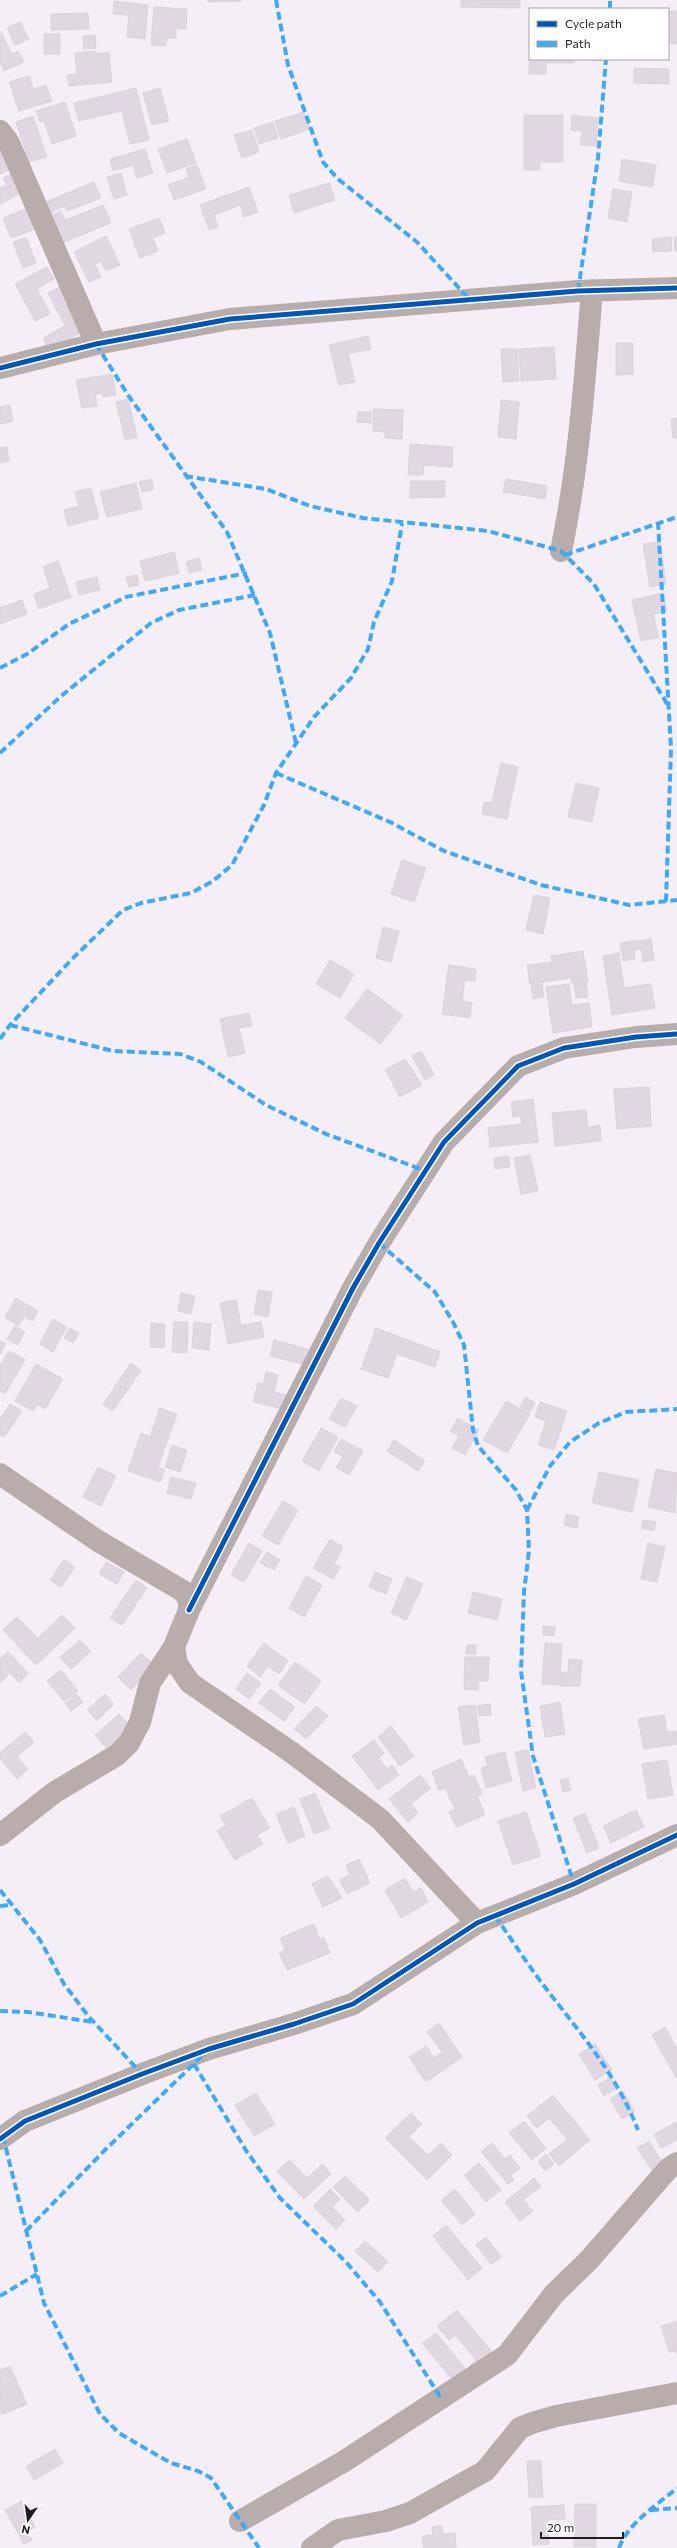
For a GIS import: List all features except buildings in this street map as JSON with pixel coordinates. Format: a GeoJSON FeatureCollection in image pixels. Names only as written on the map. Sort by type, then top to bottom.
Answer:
{"type":"FeatureCollection","features":[{"type":"Feature","properties":{"kind":"street"},"geometry":{"type":"LineString","coordinates":[[0,131],[8,141],[96,344]]}},
{"type":"Feature","properties":{"kind":"street"},"geometry":{"type":"LineString","coordinates":[[0,368],[96,344],[230,319],[592,290],[677,288]]}},
{"type":"Feature","properties":{"kind":"street"},"geometry":{"type":"LineString","coordinates":[[561,551],[572,499],[581,427],[592,290]]}},
{"type":"Feature","properties":{"kind":"street"},"geometry":{"type":"LineString","coordinates":[[0,1835],[55,1792],[117,1755],[129,1743],[140,1722],[150,1683],[174,1647],[189,1610],[353,1288],[379,1243],[444,1142],[518,1066],[564,1048],[636,1037],[677,1034]]}},
{"type":"Feature","properties":{"kind":"street"},"geometry":{"type":"LineString","coordinates":[[0,1474],[98,1541],[183,1591],[189,1600],[189,1610]]}},
{"type":"Feature","properties":{"kind":"street"},"geometry":{"type":"LineString","coordinates":[[174,1647],[177,1664],[190,1683],[291,1752],[380,1819],[477,1923]]}},
{"type":"Feature","properties":{"kind":"street"},"geometry":{"type":"LineString","coordinates":[[0,2138],[25,2121],[142,2074],[209,2049],[294,2024],[353,2004],[477,1923],[574,1884],[677,1835]]}},
{"type":"Feature","properties":{"kind":"street"},"geometry":{"type":"LineString","coordinates":[[240,2521],[344,2462],[507,2356],[554,2294],[589,2260],[668,2169],[677,2163]]}},
{"type":"Feature","properties":{"kind":"street"},"geometry":{"type":"LineString","coordinates":[[312,2548],[338,2530],[386,2521],[410,2513],[485,2471],[520,2428],[532,2422],[677,2393]]}},
{"type":"Feature","properties":{"kind":"marked path"},"geometry":{"type":"LineString","coordinates":[[276,0],[288,65],[323,162],[338,179],[417,242],[469,299]]}},
{"type":"Feature","properties":{"kind":"marked path"},"geometry":{"type":"LineString","coordinates":[[610,0],[610,8]]}},
{"type":"Feature","properties":{"kind":"marked path"},"geometry":{"type":"LineString","coordinates":[[578,291],[598,158],[606,60]]}},
{"type":"Feature","properties":{"kind":"marked path"},"geometry":{"type":"LineString","coordinates":[[96,344],[128,395],[227,532],[270,633],[296,743]]}},
{"type":"Feature","properties":{"kind":"marked path"},"geometry":{"type":"LineString","coordinates":[[185,476],[266,489],[310,506],[363,518],[488,531],[561,551],[594,584],[669,707]]}},
{"type":"Feature","properties":{"kind":"marked path"},"geometry":{"type":"LineString","coordinates":[[565,555],[677,517]]}},
{"type":"Feature","properties":{"kind":"marked path"},"geometry":{"type":"LineString","coordinates":[[658,522],[671,748],[666,902]]}},
{"type":"Feature","properties":{"kind":"marked path"},"geometry":{"type":"LineString","coordinates":[[0,1039],[10,1025],[74,957],[123,910],[141,903],[191,893],[213,881],[232,865],[264,805],[276,773],[314,717],[351,678],[368,649],[374,622],[392,581],[402,524]]}},
{"type":"Feature","properties":{"kind":"marked path"},"geometry":{"type":"LineString","coordinates":[[0,668],[27,654],[69,624],[126,597],[247,573]]}},
{"type":"Feature","properties":{"kind":"marked path"},"geometry":{"type":"LineString","coordinates":[[0,753],[60,697],[151,623],[179,610],[255,595]]}},
{"type":"Feature","properties":{"kind":"marked path"},"geometry":{"type":"LineString","coordinates":[[276,773],[390,822],[444,851],[541,885],[629,905],[677,900]]}},
{"type":"Feature","properties":{"kind":"marked path"},"geometry":{"type":"LineString","coordinates":[[10,1025],[113,1051],[180,1054],[201,1062],[266,1105],[326,1134],[426,1171]]}},
{"type":"Feature","properties":{"kind":"marked path"},"geometry":{"type":"LineString","coordinates":[[379,1243],[435,1292],[453,1322],[464,1345],[473,1430],[478,1446],[516,1490],[527,1510],[529,1551],[524,1592],[521,1671],[533,1756],[574,1884]]}},
{"type":"Feature","properties":{"kind":"marked path"},"geometry":{"type":"LineString","coordinates":[[527,1510],[550,1466],[570,1442],[599,1423],[626,1412],[677,1409]]}},
{"type":"Feature","properties":{"kind":"marked path"},"geometry":{"type":"LineString","coordinates":[[0,1890],[40,1940],[64,1984],[89,2017],[142,2074]]}},
{"type":"Feature","properties":{"kind":"marked path"},"geometry":{"type":"LineString","coordinates":[[0,1906],[12,1905]]}},
{"type":"Feature","properties":{"kind":"marked path"},"geometry":{"type":"LineString","coordinates":[[495,1916],[534,1973],[598,2057],[620,2091],[638,2130]]}},
{"type":"Feature","properties":{"kind":"marked path"},"geometry":{"type":"LineString","coordinates":[[0,2011],[28,2012],[93,2022]]}},
{"type":"Feature","properties":{"kind":"marked path"},"geometry":{"type":"LineString","coordinates":[[26,2231],[104,2151],[205,2053]]}},
{"type":"Feature","properties":{"kind":"marked path"},"geometry":{"type":"LineString","coordinates":[[194,2064],[247,2152],[280,2198],[346,2262],[380,2302],[441,2398]]}},
{"type":"Feature","properties":{"kind":"marked path"},"geometry":{"type":"LineString","coordinates":[[3,2136],[44,2303],[100,2414],[119,2433],[148,2450],[171,2463],[198,2471],[211,2478],[259,2548]]}},
{"type":"Feature","properties":{"kind":"marked path"},"geometry":{"type":"LineString","coordinates":[[0,2296],[37,2274]]}},
{"type":"Feature","properties":{"kind":"marked path"},"geometry":{"type":"LineString","coordinates":[[619,2548],[629,2530],[644,2515],[677,2488]]}},
{"type":"Feature","properties":{"kind":"marked path"},"geometry":{"type":"LineString","coordinates":[[651,2510],[677,2508]]}},
{"type":"Feature","properties":{"kind":"cycle path"},"geometry":{"type":"LineString","coordinates":[[0,368],[96,344],[230,319],[578,291],[677,288]]}},
{"type":"Feature","properties":{"kind":"cycle path"},"geometry":{"type":"LineString","coordinates":[[189,1610],[353,1288],[379,1243],[444,1142],[518,1066],[564,1048],[636,1037],[677,1034]]}},
{"type":"Feature","properties":{"kind":"cycle path"},"geometry":{"type":"LineString","coordinates":[[0,2139],[25,2121],[142,2074],[209,2049],[294,2024],[353,2004],[477,1923],[574,1884],[677,1835]]}}]}
